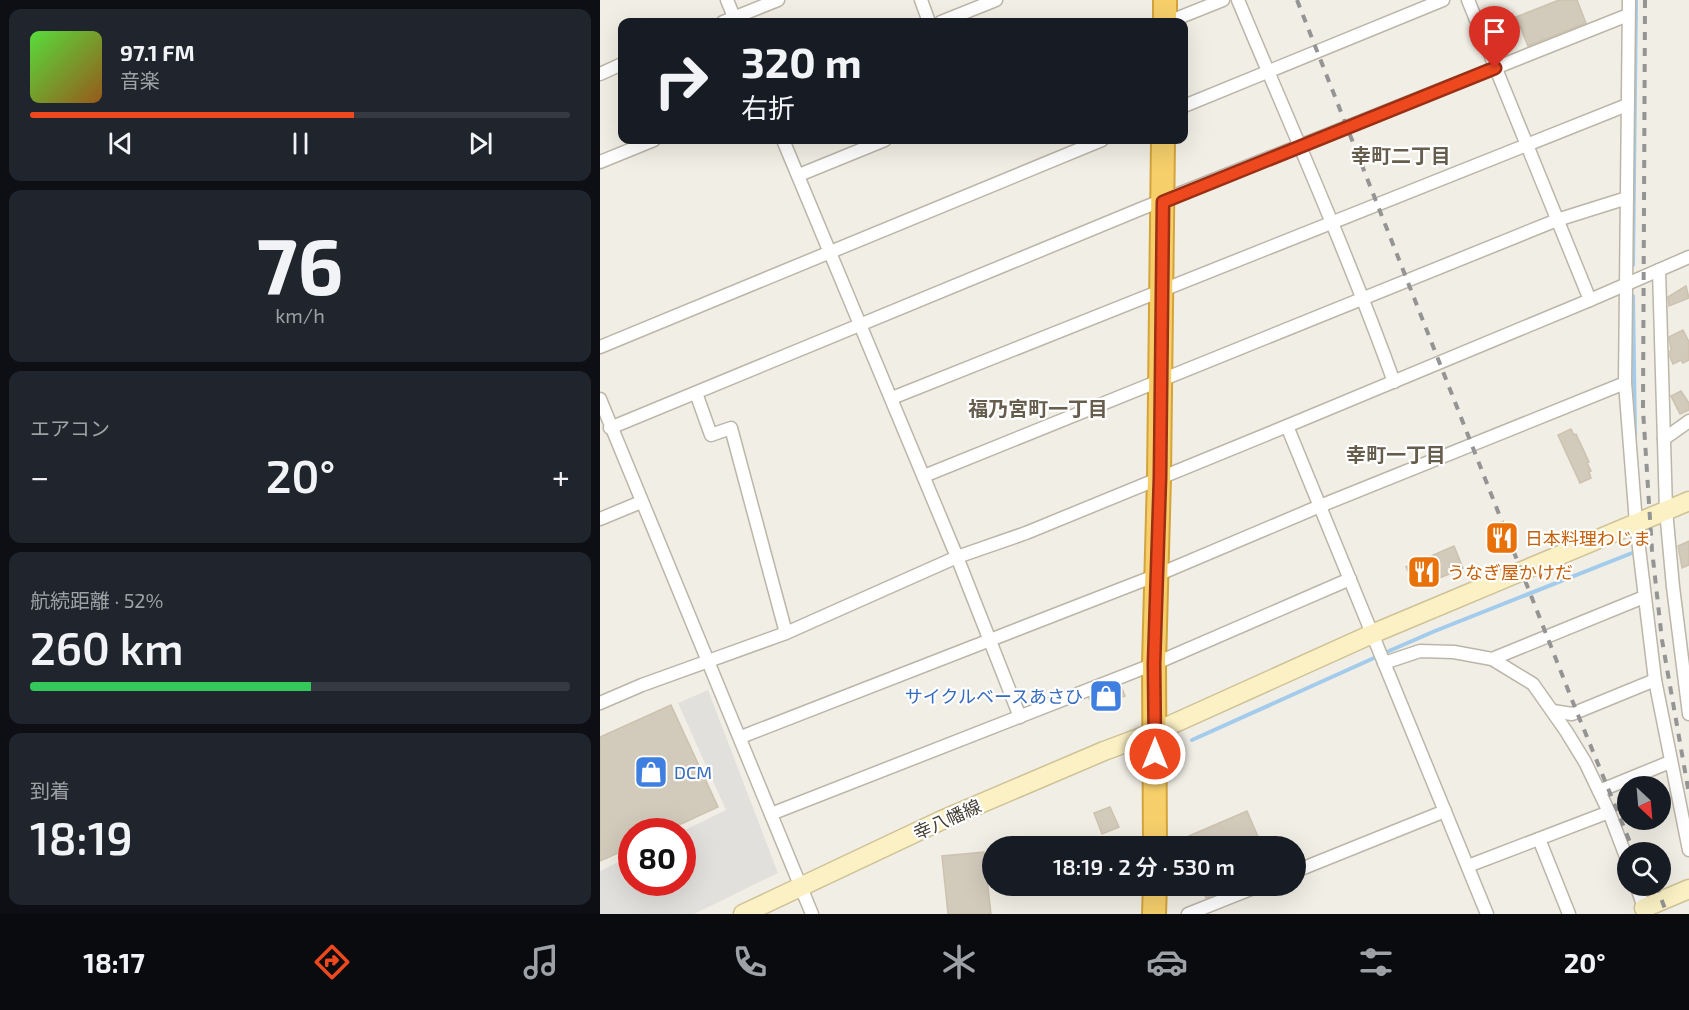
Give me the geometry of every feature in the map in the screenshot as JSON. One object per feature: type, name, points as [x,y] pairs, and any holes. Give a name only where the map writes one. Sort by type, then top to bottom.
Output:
[{"type":"highway","points":[[1165,0],[1166,18]]},
{"type":"highway","points":[[1155,836],[1154,664],[1160,477],[1163,144]]},
{"type":"highway","points":[[1154,914],[1155,896]]},
{"type":"street","points":[[727,0],[730,18]]},
{"type":"street","points":[[738,18],[778,0]]},
{"type":"street","points":[[921,0],[928,18]]},
{"type":"street","points":[[950,18],[996,0]]},
{"type":"street","points":[[1176,18],[1223,0]]},
{"type":"street","points":[[1238,0],[1364,299],[1394,382]]},
{"type":"street","points":[[1188,104],[1443,0]]},
{"type":"street","points":[[1468,0],[1590,300]]},
{"type":"street","points":[[1629,0],[1625,384],[1636,523],[1655,680],[1689,850]]},
{"type":"street","points":[[610,428],[1143,208],[1163,202],[1628,15]]},
{"type":"street","points":[[600,74],[618,66]]},
{"type":"street","points":[[891,398],[1628,105]]},
{"type":"street","points":[[600,162],[644,144]]},
{"type":"street","points":[[785,144],[924,476],[1020,717]]},
{"type":"street","points":[[799,175],[875,144]]},
{"type":"street","points":[[600,347],[1092,144]]},
{"type":"street","points":[[924,476],[1557,220],[1627,198]]},
{"type":"street","points":[[600,703],[642,685],[786,633],[957,557],[1026,533],[1394,382],[1689,257]]},
{"type":"street","points":[[1659,270],[1666,510],[1689,714]]},
{"type":"street","points":[[741,737],[1157,575],[1320,506],[1625,384]]},
{"type":"street","points":[[696,393],[711,435],[731,428],[786,633]]},
{"type":"street","points":[[600,399],[812,914]]},
{"type":"street","points":[[1664,439],[1689,421]]},
{"type":"street","points":[[1287,426],[1487,914]]},
{"type":"street","name":"幸八幡線","points":[[743,914],[942,820],[1104,751],[1155,732],[1372,634],[1689,501]]},
{"type":"street","points":[[600,519],[641,502]]},
{"type":"street","points":[[771,814],[1154,664],[1350,579]]},
{"type":"street","points":[[1492,659],[1644,597]]},
{"type":"street","points":[[1384,663],[1420,651],[1454,652],[1492,659],[1533,684],[1585,762],[1620,842]]},
{"type":"street","points":[[1553,711],[1572,714],[1655,680]]},
{"type":"street","points":[[1599,791],[1670,762]]},
{"type":"street","points":[[1306,867],[1445,811]]},
{"type":"street","points":[[1468,866],[1609,812]]},
{"type":"street","points":[[1539,839],[1569,914]]},
{"type":"street","points":[[1640,896],[1646,911],[1689,889]]},
{"type":"street","points":[[1188,914],[1233,896]]},
{"type":"shaded area","points":[[708,690],[778,873],[694,914],[600,914],[600,871],[618,862],[618,896],[696,896],[696,825],[726,810],[678,703]]},
{"type":"building","points":[[1559,0],[1577,0],[1586,23],[1528,46],[1516,17]]},
{"type":"building","points":[[1686,286],[1689,298],[1669,306],[1668,297]]},
{"type":"building","points":[[1683,330],[1689,342],[1689,360],[1683,363],[1681,360],[1673,364],[1670,357],[1669,337]]},
{"type":"building","points":[[1681,391],[1689,403],[1689,410],[1680,414],[1671,396]]},
{"type":"building","points":[[1571,429],[1574,435],[1576,434],[1591,471],[1589,472],[1591,478],[1580,483],[1558,435]]},
{"type":"building","name":"日本料理わじま","points":[[1506,524],[1515,545],[1499,552],[1490,530]]},
{"type":"building","points":[[1689,541],[1689,565],[1682,568],[1678,546]]},
{"type":"building","points":[[1454,546],[1463,568],[1416,588],[1406,567]]},
{"type":"building","name":"サイクルベースあさひ","points":[[1121,686],[1125,696],[1093,708],[1089,698]]},
{"type":"building","name":"DCM","points":[[671,705],[718,807],[694,818],[618,818],[618,853],[600,861],[600,737]]},
{"type":"building","points":[[1110,807],[1119,827],[1102,834],[1094,813]]},
{"type":"building","points":[[1247,811],[1258,836],[1189,836]]},
{"type":"building","points":[[982,852],[982,896],[989,896],[991,914],[948,914],[942,856]]},
{"type":"waterway","points":[[1633,265],[1636,0]]},
{"type":"waterway","points":[[1633,296],[1635,436]]},
{"type":"waterway","points":[[1389,651],[1632,553]]},
{"type":"waterway","points":[[1192,740],[1374,658]]},
{"type":"railway","points":[[1297,0],[1630,842]]},
{"type":"railway","points":[[1645,0],[1643,410],[1652,550],[1662,640],[1689,794]]},
{"type":"railway","points":[[1660,896],[1667,914]]},
{"type":"place","name":"日本料理わじま","points":[[1502,538]]},
{"type":"place","name":"うなぎ屋かけだ","points":[[1424,572]]},
{"type":"place","name":"サイクルベースあさひ","points":[[1106,696]]},
{"type":"place","name":"DCM","points":[[651,772]]},
{"type":"district","name":"幸町二丁目","points":[[1401,155]]},
{"type":"district","name":"福乃宮町一丁目","points":[[1038,408]]},
{"type":"district","name":"幸町一丁目","points":[[1396,454]]},
{"type":"route","points":[[1155,754],[1154,664],[1160,477],[1163,202],[1495,68]]}]
